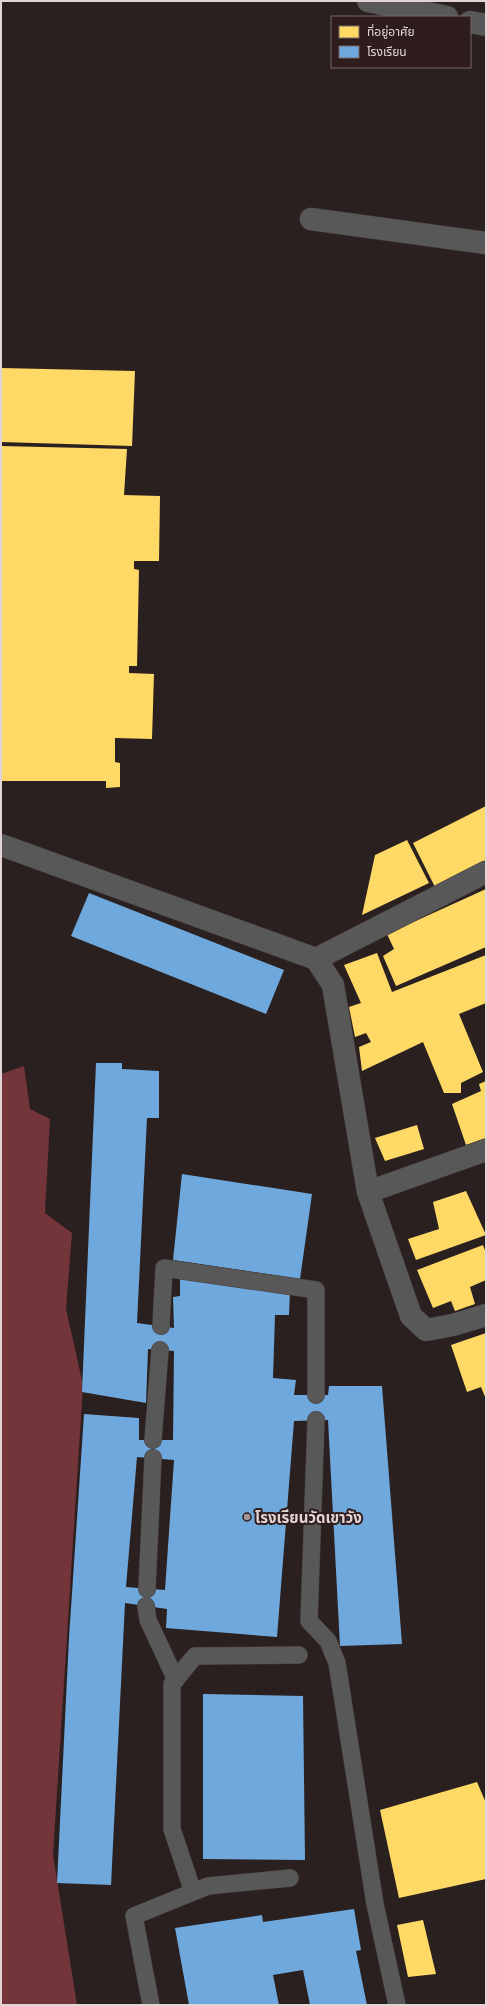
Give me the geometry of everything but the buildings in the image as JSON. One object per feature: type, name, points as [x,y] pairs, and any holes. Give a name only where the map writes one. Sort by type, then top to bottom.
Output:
[{"type":"street","points":[[368,1],[442,16]]},
{"type":"street","points":[[471,22],[486,25]]},
{"type":"street","points":[[310,219],[486,243]]},
{"type":"street","points":[[1,845],[316,958],[333,985],[368,1192],[411,1316],[426,1330],[452,1325],[486,1315]]},
{"type":"street","points":[[316,958],[486,872]]},
{"type":"street","points":[[368,1192],[486,1150]]},
{"type":"lane","points":[[161,1326],[164,1268],[316,1290],[316,1395]]},
{"type":"lane","points":[[153,1440],[160,1350]]},
{"type":"lane","points":[[316,1420],[309,1621],[328,1641],[337,1663],[375,1904],[397,2005]]},
{"type":"lane","points":[[147,1589],[153,1458]]},
{"type":"lane","points":[[146,1606],[148,1620],[176,1680]]},
{"type":"lane","points":[[193,1892],[172,1829],[172,1684],[195,1656],[299,1655]]},
{"type":"lane","points":[[152,2005],[134,1916],[208,1886],[290,1878]]},
{"type":"shaded area","points":[[24,1066],[30,1109],[50,1119],[45,1213],[72,1233],[66,1309],[83,1385],[53,1855],[77,2005],[1,2005],[1,1074]]},
{"type":"place","name":"โรงเรียนวัดเขาวัง","points":[[247,1517]]}]
